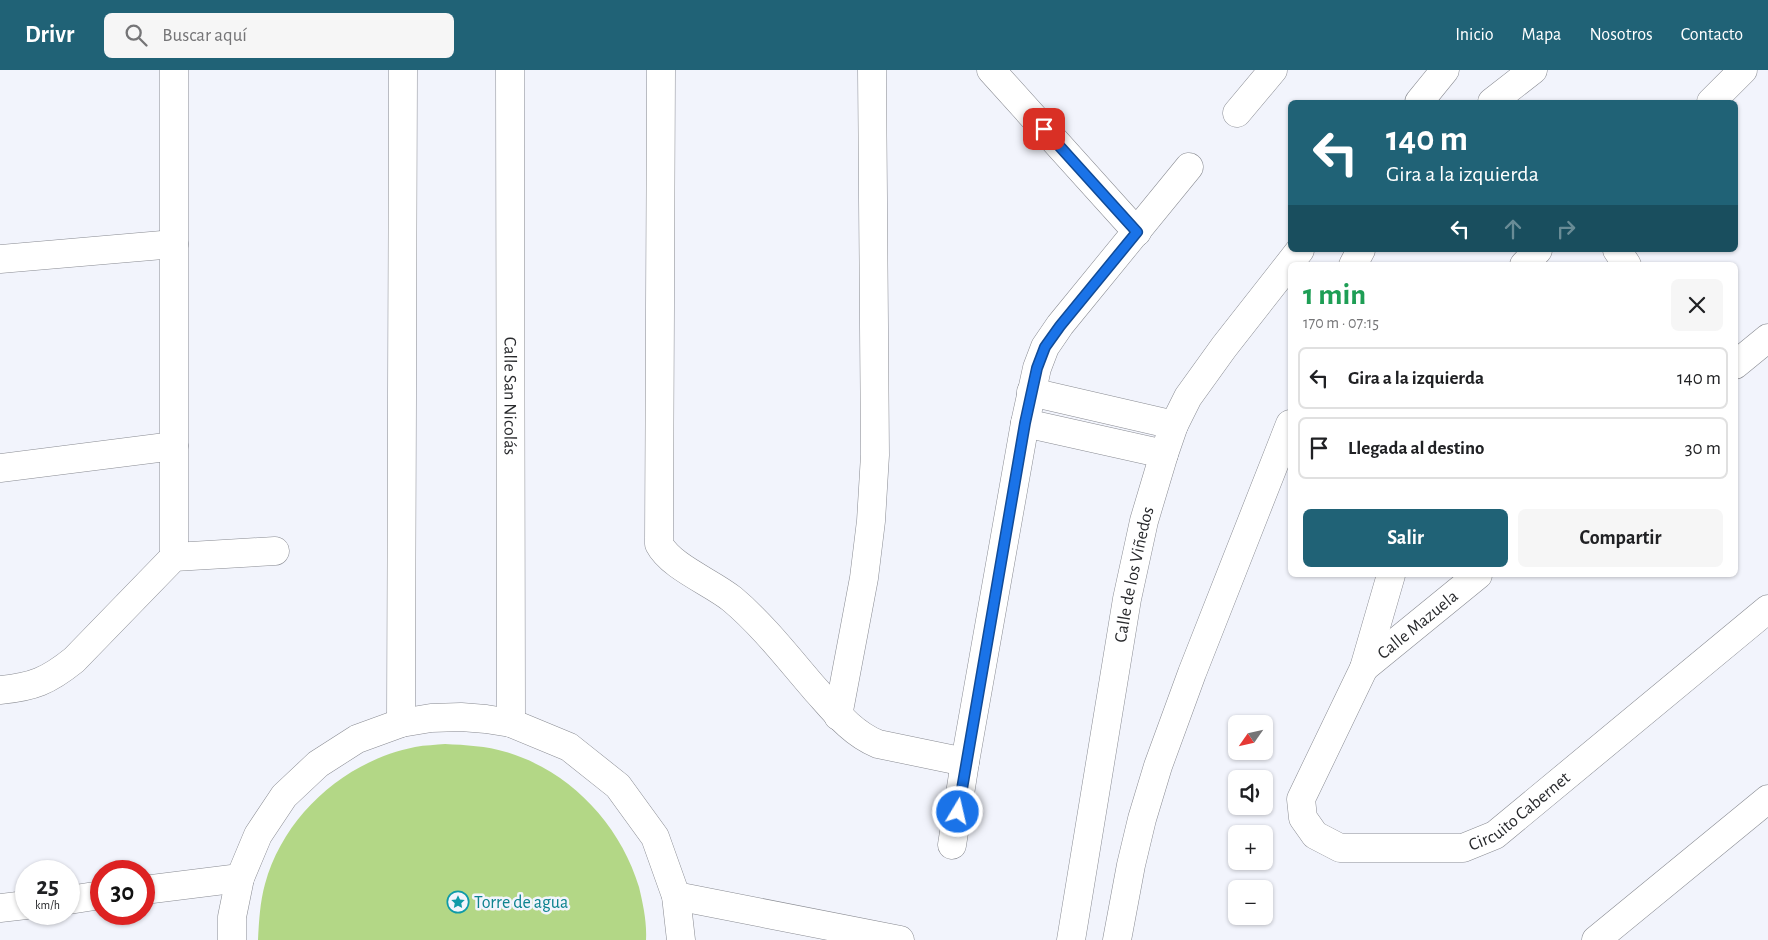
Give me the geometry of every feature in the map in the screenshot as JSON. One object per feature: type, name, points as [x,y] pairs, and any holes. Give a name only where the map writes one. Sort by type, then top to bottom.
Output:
[{"type":"street","points":[[174,70],[174,557]]},
{"type":"street","points":[[401,723],[403,70]]},
{"type":"street","name":"Calle San Nicolás","points":[[510,70],[510,723]]},
{"type":"street","points":[[660,70],[659,544],[663,552],[671,559],[712,584],[755,621],[838,716],[855,732],[878,744],[965,762]]},
{"type":"street","points":[[838,716],[864,578],[871,521],[875,455],[872,70]]},
{"type":"street","points":[[991,70],[1137,232]]},
{"type":"street","points":[[1237,113],[1272,70]]},
{"type":"street","points":[[1421,100],[1446,70]]},
{"type":"street","points":[[1495,100],[1533,70]]},
{"type":"street","points":[[1713,100],[1744,70]]},
{"type":"street","points":[[952,845],[1025,423],[1037,368],[1045,347],[1060,326],[1189,167]]},
{"type":"street","points":[[0,259],[174,244]]},
{"type":"street","name":"Calle de los Viñedos","points":[[1291,262],[1298,252]]},
{"type":"street","points":[[1527,262],[1536,252]]},
{"type":"street","name":"Calle de los Viñedos","points":[[1071,940],[1127,599],[1144,521],[1164,454],[1174,425],[1188,397],[1224,347],[1288,265]]},
{"type":"street","points":[[1738,363],[1768,338]]},
{"type":"street","points":[[1031,392],[1174,425]]},
{"type":"street","points":[[1025,423],[1164,454]]},
{"type":"street","points":[[1117,940],[1131,865],[1158,766],[1192,673],[1287,442]]},
{"type":"street","points":[[0,468],[174,446]]},
{"type":"street","points":[[0,690],[36,685],[56,675],[74,660],[174,557],[275,551]]},
{"type":"street","name":"Circuito Cabernet","points":[[1389,577],[1364,668],[1301,799],[1303,818],[1315,835],[1340,848],[1463,848],[1495,835],[1768,609]]},
{"type":"street","name":"Calle Mazuela","points":[[1364,668],[1466,577]]},
{"type":"street","points":[[232,940],[232,917],[240,878],[258,835],[284,796],[318,764],[357,739],[401,723],[431,718],[461,717],[510,723],[569,747],[618,786],[655,837],[676,896],[681,940]]},
{"type":"street","points":[[1596,940],[1768,799]]},
{"type":"street","points":[[155,889],[240,878]]},
{"type":"street","points":[[676,896],[900,940]]},
{"type":"street","points":[[0,908],[15,906]]},
{"type":"green space","points":[[445,744],[491,748],[529,761],[551,772],[571,786],[589,803],[619,842],[630,864],[642,900],[646,940],[258,940],[259,919],[265,884],[274,859],[287,835],[302,814],[342,778],[365,765],[389,754],[415,747]]},
{"type":"place","name":"Torre de agua","points":[[458,902]]},
{"type":"route","points":[[958,812],[965,762],[1025,423],[1037,368],[1045,347],[1060,326],[1137,232],[1044,129]]}]
